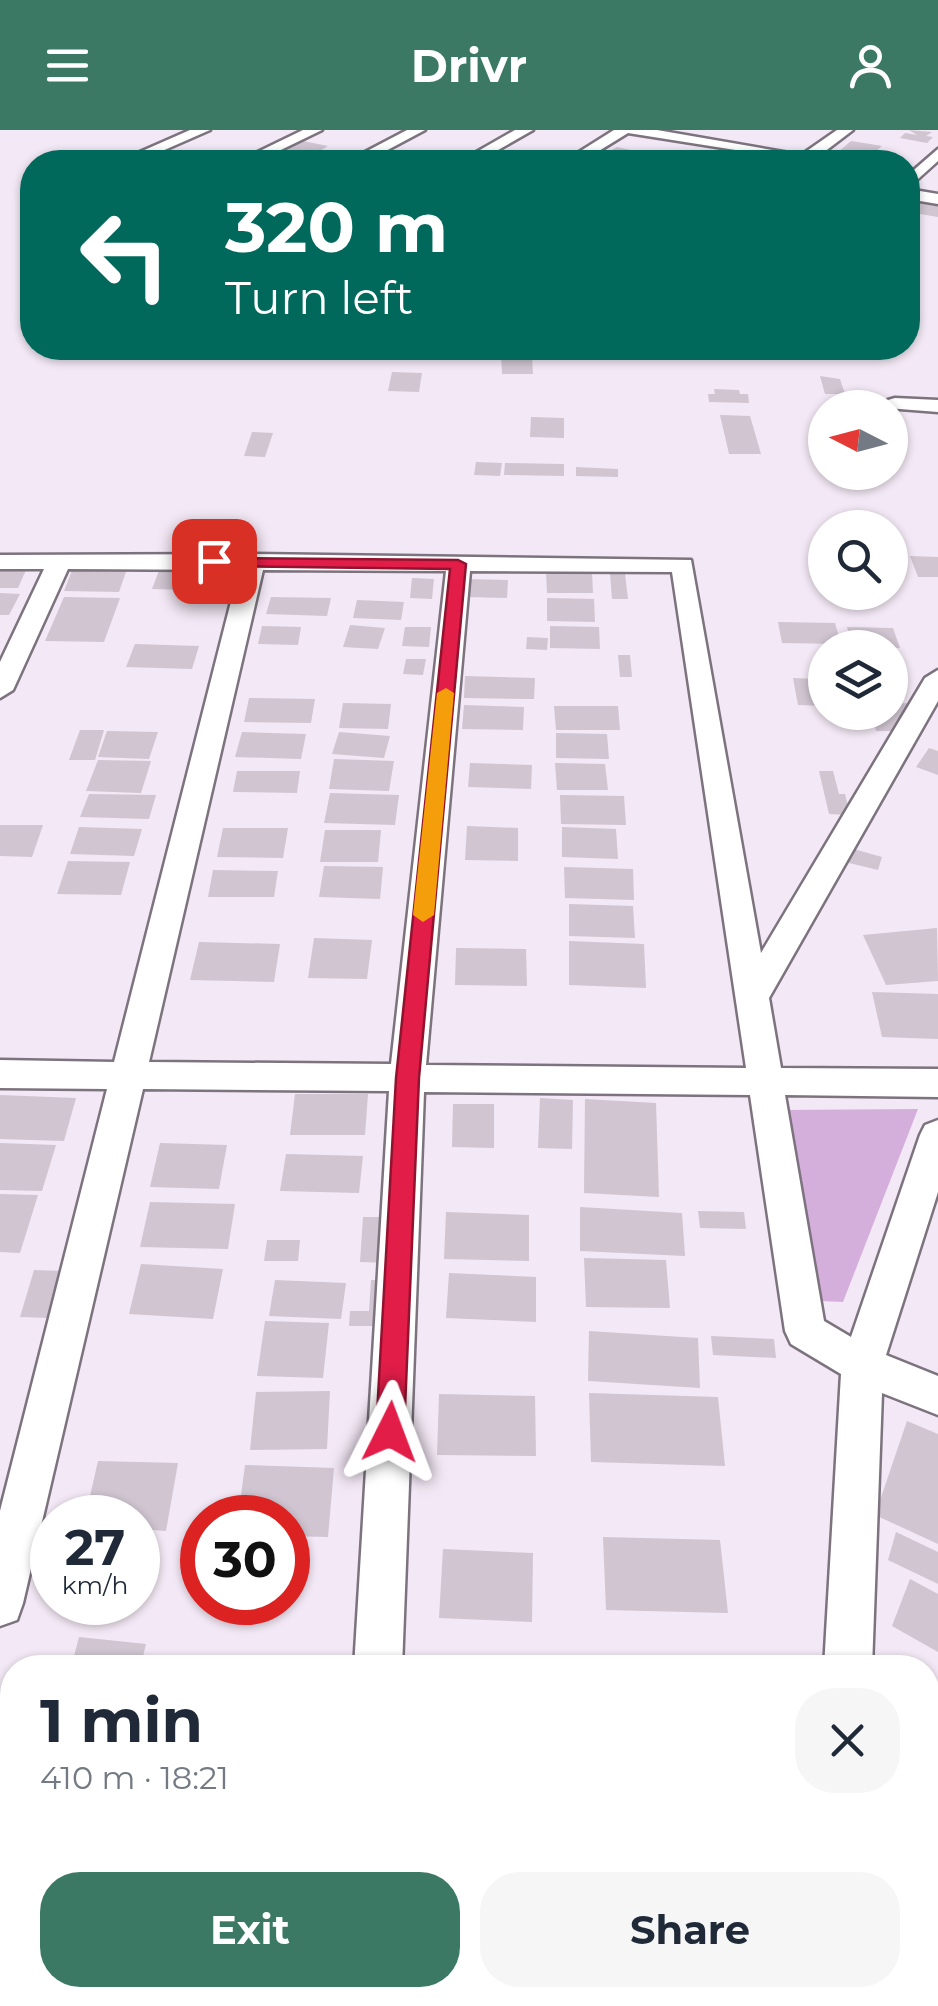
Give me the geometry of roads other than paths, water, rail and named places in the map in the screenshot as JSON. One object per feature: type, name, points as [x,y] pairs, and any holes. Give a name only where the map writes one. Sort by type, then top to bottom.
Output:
[{"type":"street","points":[[155,150],[203,130]]},
{"type":"street","points":[[271,150],[315,130]]},
{"type":"street","points":[[378,150],[418,130]]},
{"type":"street","points":[[489,150],[526,130]]},
{"type":"street","points":[[591,150],[624,130]]},
{"type":"street","points":[[632,130],[746,150]]},
{"type":"street","points":[[818,150],[844,130]]},
{"type":"street","points":[[706,150],[715,144]]},
{"type":"street","points":[[920,171],[938,153]]},
{"type":"street","points":[[908,405],[938,406]]},
{"type":"street","points":[[0,690],[60,560]]},
{"type":"street","points":[[0,1604],[253,561]]},
{"type":"street","points":[[0,562],[683,564],[805,1331],[862,1364],[938,1396]]},
{"type":"street","points":[[379,1655],[407,1078],[458,564]]},
{"type":"street","points":[[751,998],[938,678]]},
{"type":"street","points":[[0,1074],[938,1084]]},
{"type":"street","points":[[849,1655],[862,1364],[938,1135]]}]
